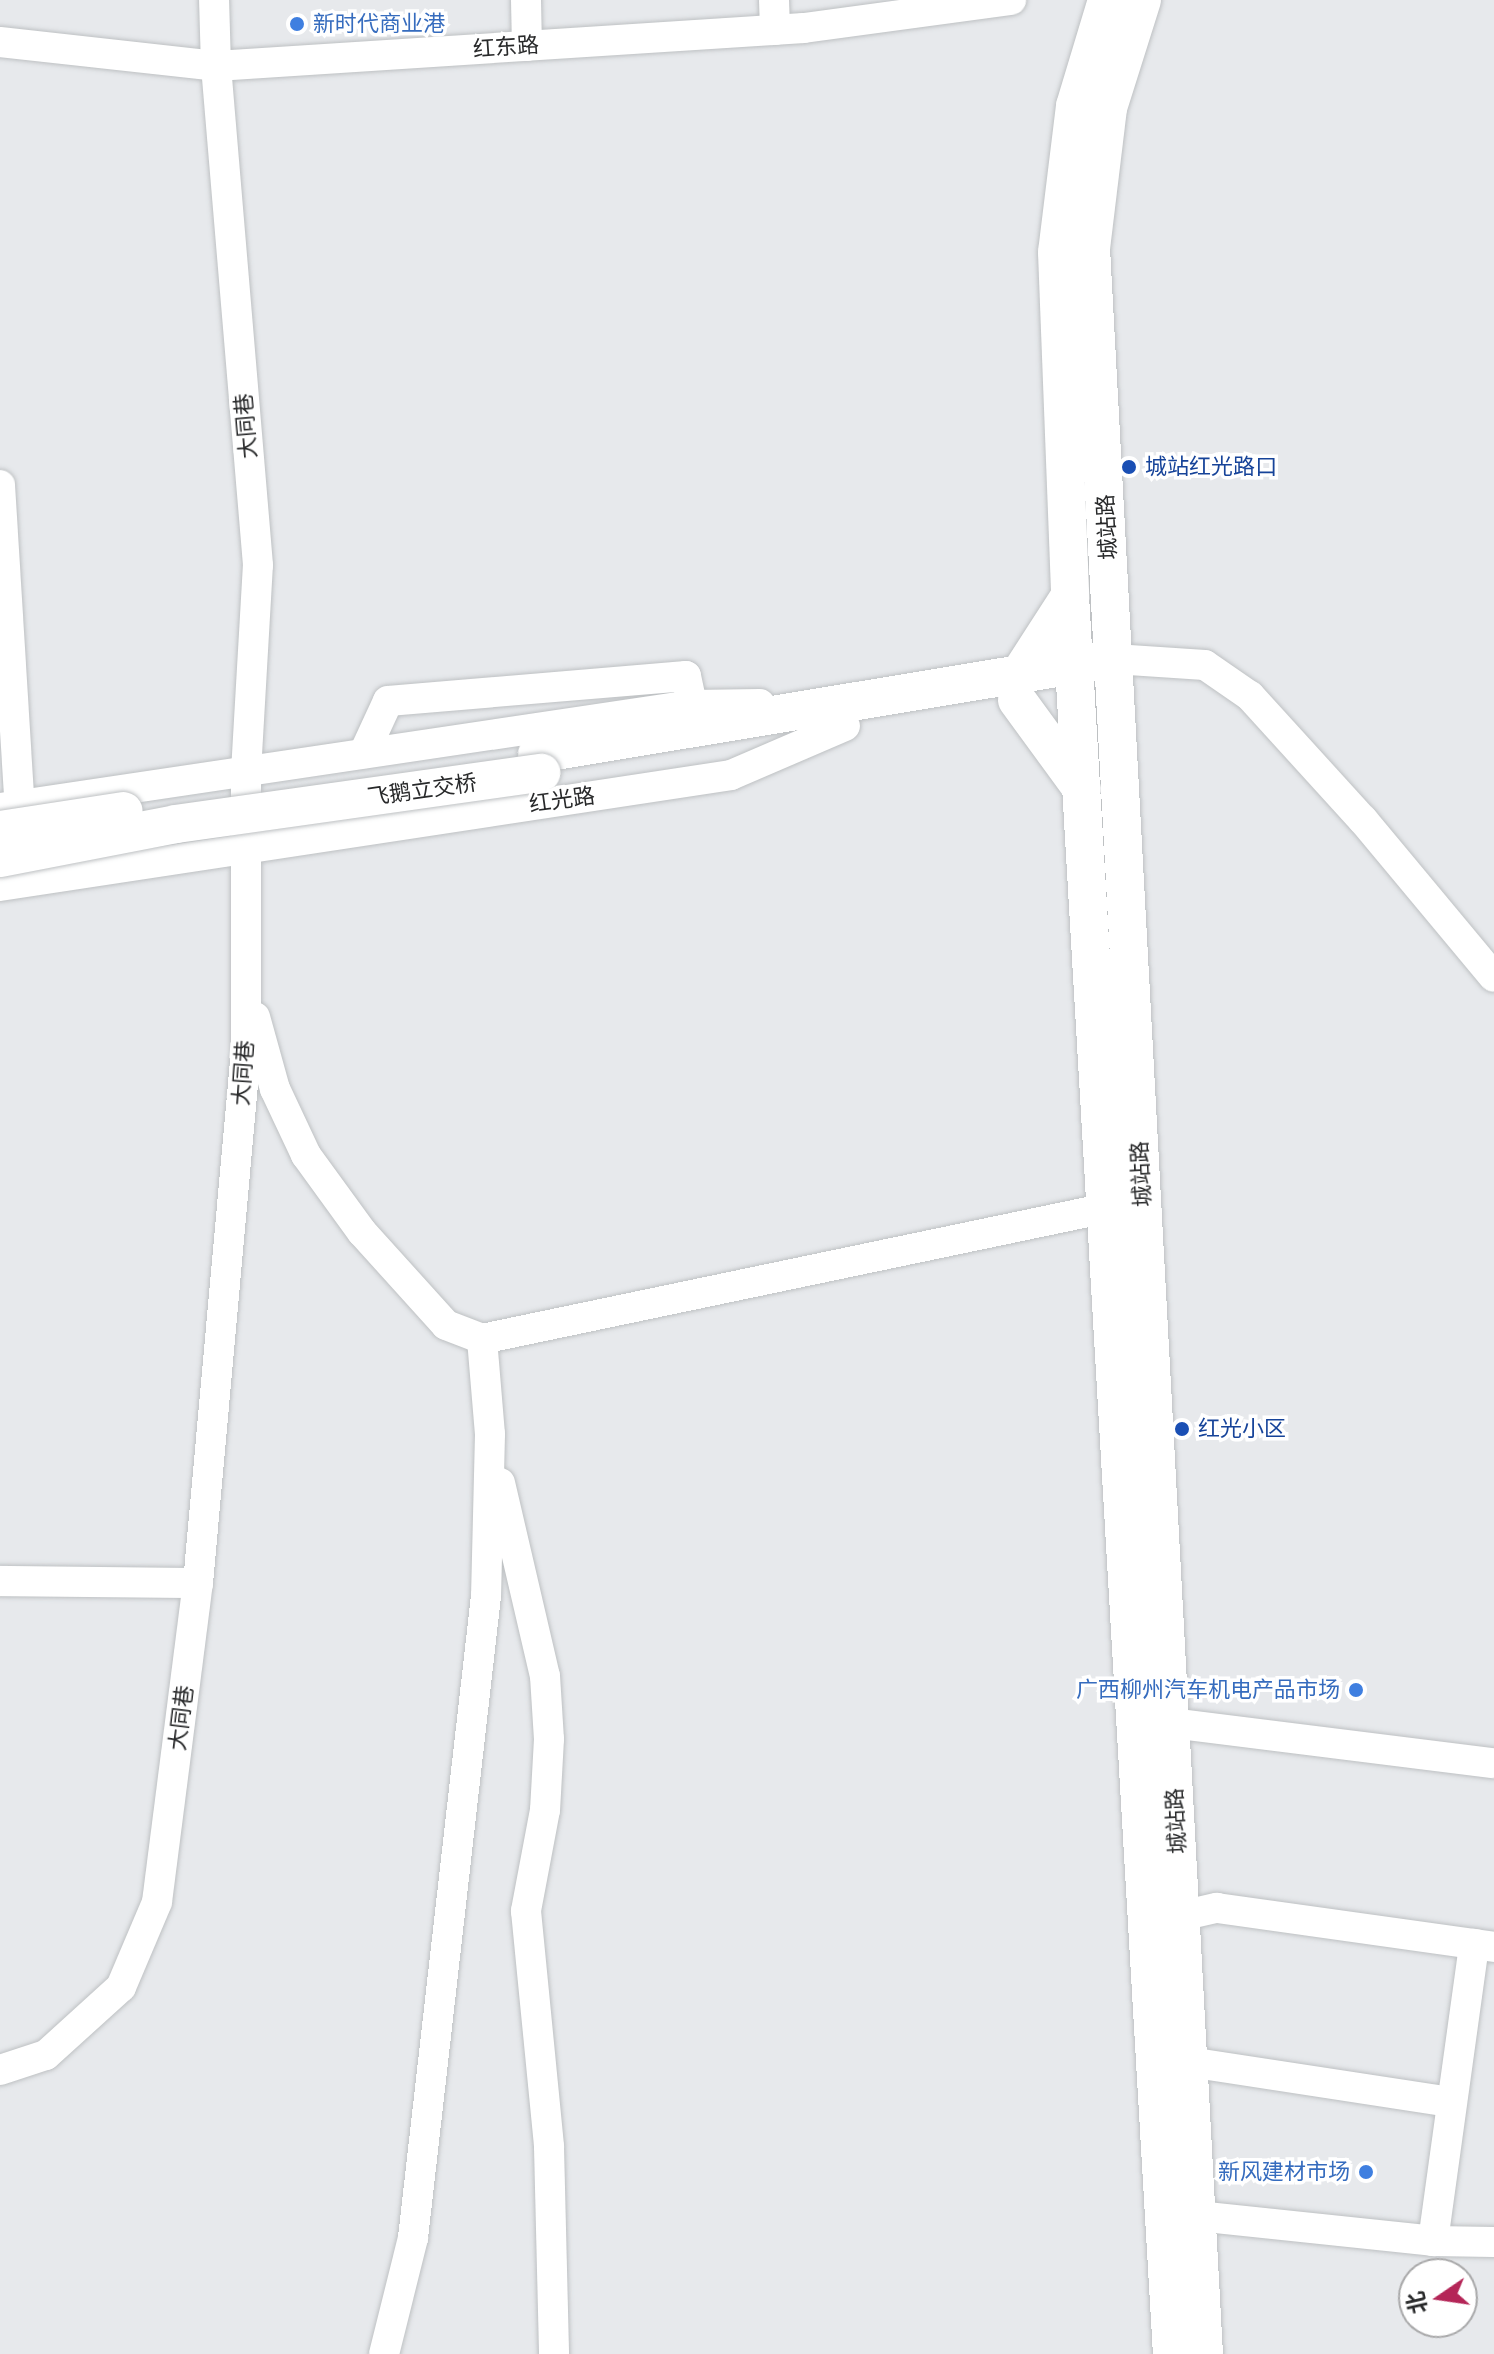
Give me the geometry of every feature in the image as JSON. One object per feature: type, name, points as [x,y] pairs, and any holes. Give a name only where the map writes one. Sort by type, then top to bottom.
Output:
[{"type":"main road","name":"城站路","points":[[1107,0],[1075,106],[1057,252],[1070,596],[1172,2354]]},
{"type":"main road","name":"城站路","points":[[1142,0],[1108,108],[1091,248],[1204,2354]]},
{"type":"main road","points":[[1070,596],[1018,687],[1082,789]]},
{"type":"main road","name":"红光路","points":[[844,715],[1114,672]]},
{"type":"main road","name":"飞鹅立交桥","points":[[11,844],[844,715]]},
{"type":"street","name":"大同巷","points":[[0,2070],[46,2055],[121,1987],[157,1902],[198,1583],[246,1050],[246,772],[258,565],[216,66],[214,0]]},
{"type":"street","points":[[526,0],[527,46]]},
{"type":"street","name":"红东路","points":[[0,42],[216,66],[527,46],[774,15],[1011,0]]},
{"type":"street","points":[[0,485],[11,844]]},
{"type":"street","points":[[1114,672],[1205,665],[1250,696],[1363,820],[1494,977]]},
{"type":"street","points":[[364,753],[388,701],[686,676],[692,705]]},
{"type":"street","name":"红光路","points":[[11,844],[246,772],[364,753],[692,705],[844,715]]},
{"type":"street","name":"红光路","points":[[11,844],[245,847],[731,775],[844,715]]},
{"type":"street","points":[[245,980],[275,1089],[306,1155],[362,1232],[446,1325],[482,1339],[1107,1208]]},
{"type":"street","points":[[386,2352],[413,2238],[486,1596],[490,1434],[482,1339]]},
{"type":"street","points":[[490,1434],[545,1676],[549,1739],[545,1810],[526,1911],[549,2147],[554,2354]]},
{"type":"street","points":[[0,1581],[198,1583]]},
{"type":"street","points":[[1171,1723],[1494,1763]]},
{"type":"street","points":[[1181,1916],[1217,1908],[1484,1945],[1451,2102],[1433,2241]]},
{"type":"street","points":[[1189,2062],[1451,2102]]},
{"type":"street","points":[[1197,2216],[1433,2241],[1494,2242]]},
{"type":"place","name":"新时代商业港","points":[[297,24]]},
{"type":"place","name":"城站红光路口","points":[[1129,467]]},
{"type":"place","name":"红光小区","points":[[1182,1429]]},
{"type":"place","name":"广西柳州汽车机电产品市场","points":[[1356,1690]]},
{"type":"place","name":"新风建材市场","points":[[1366,2172]]}]
